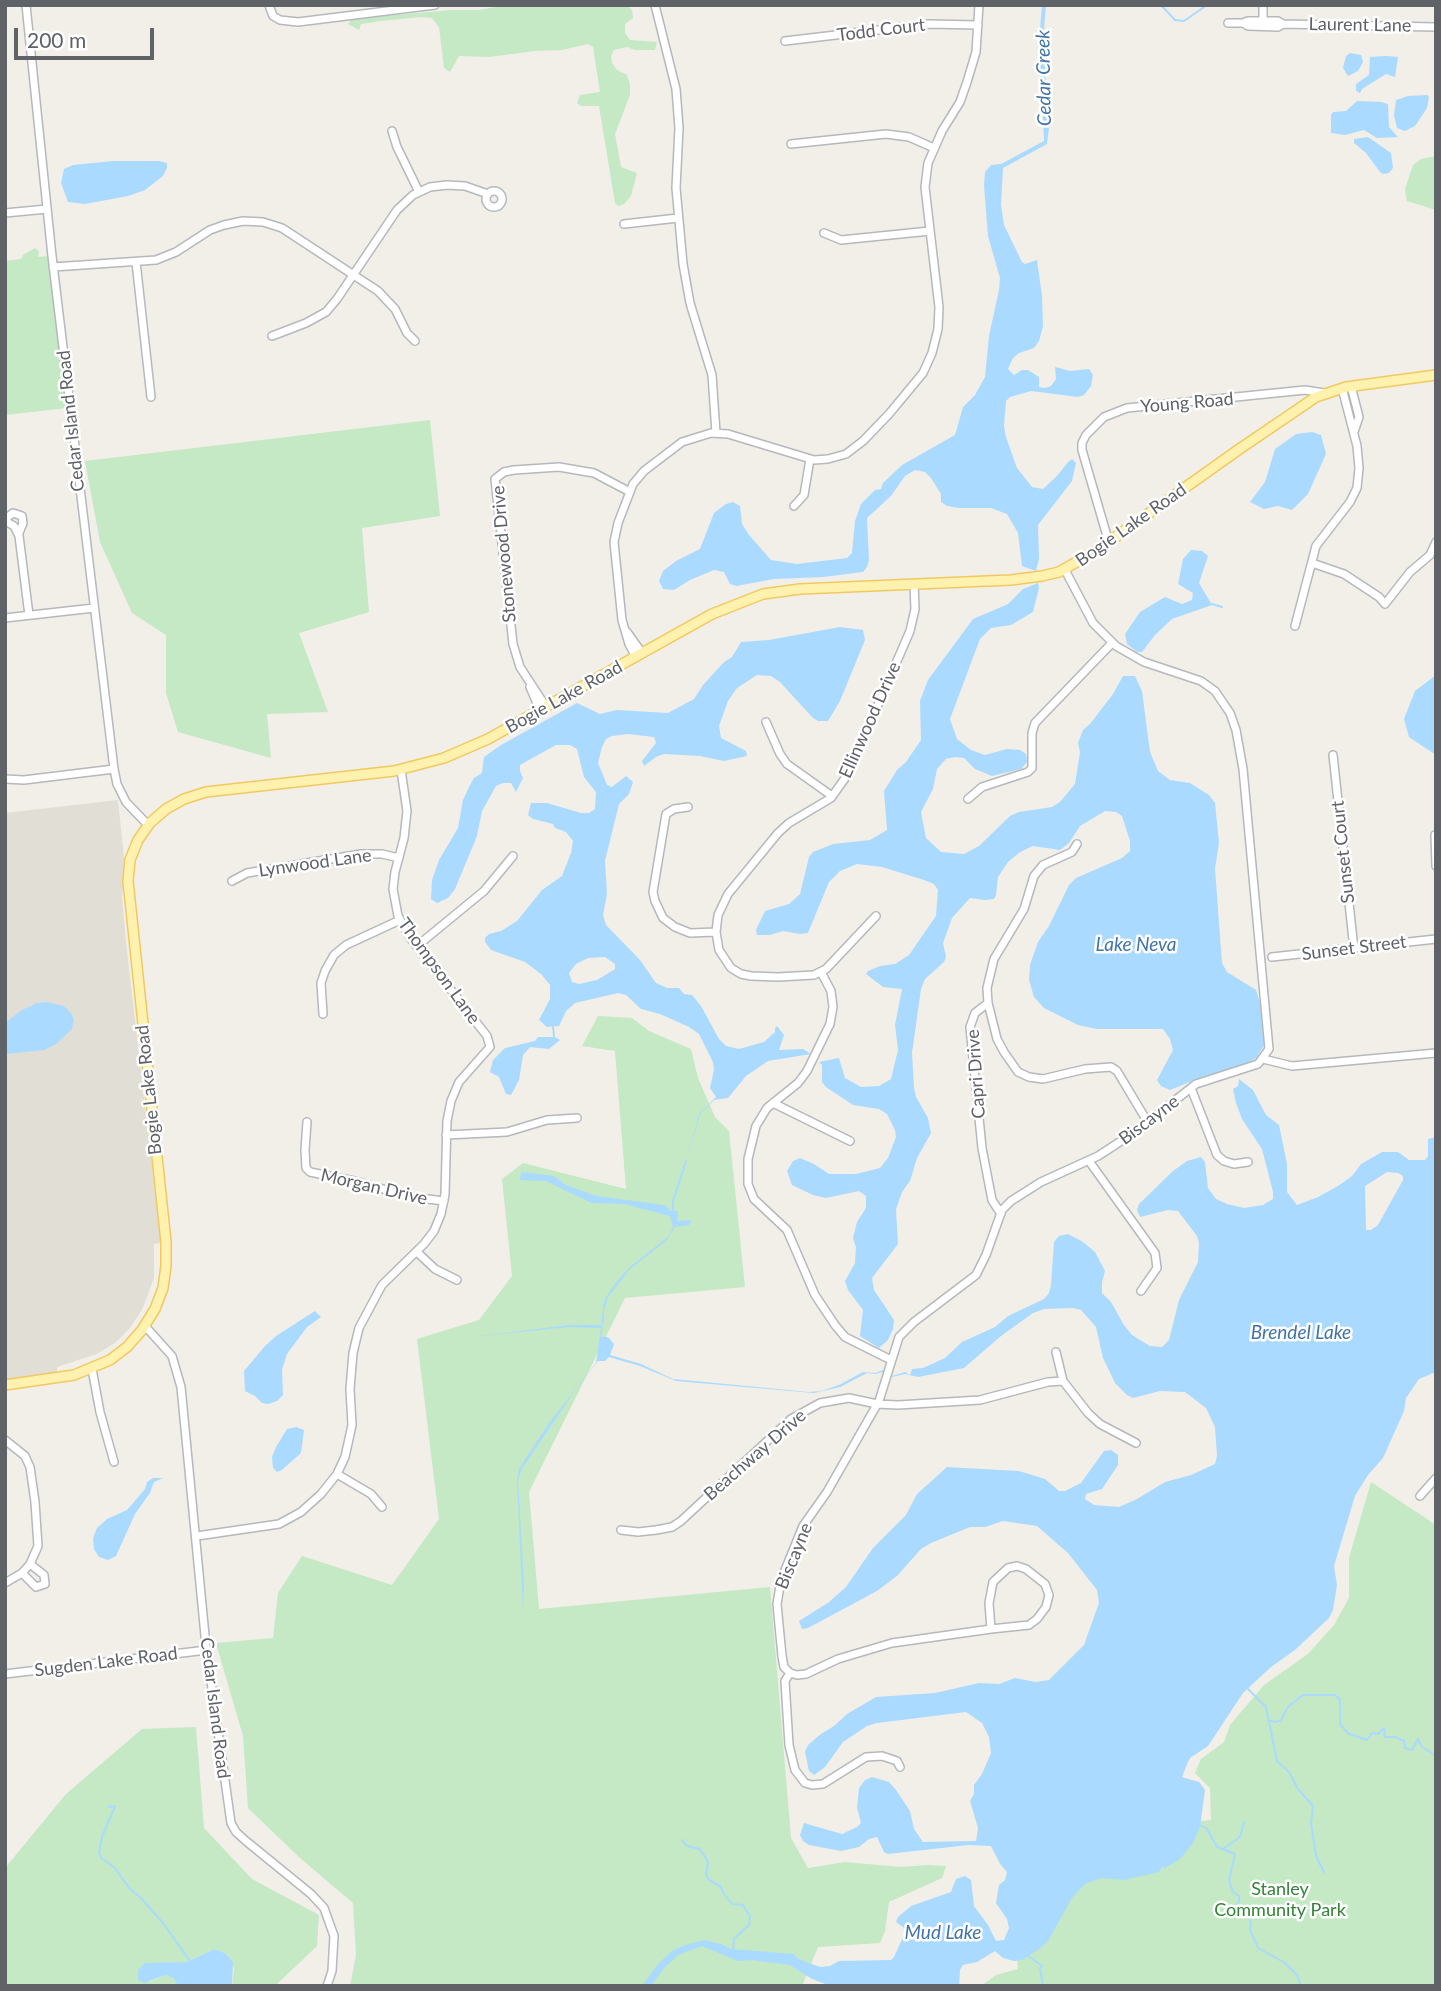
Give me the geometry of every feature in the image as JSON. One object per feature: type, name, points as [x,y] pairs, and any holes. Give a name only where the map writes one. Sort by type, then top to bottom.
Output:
[{"type":"main road","name":"Bogie Lake Road","points":[[5,1385],[61,1378],[92,1369],[124,1350],[145,1326],[160,1297],[166,1263],[128,891],[131,857],[148,825],[176,802],[206,792],[401,770],[464,751],[722,609],[758,596],[800,589],[1029,578],[1065,570],[1109,542],[1296,409],[1324,393],[1346,387],[1436,375]]},
{"type":"street","name":"Cedar Island Road","points":[[26,5],[53,267],[114,769],[123,798],[134,813],[148,825]]},
{"type":"street","points":[[269,5],[273,16],[280,20],[298,22],[435,5]]},
{"type":"street","points":[[655,5],[678,107],[678,218],[690,303],[712,375],[716,433]]},
{"type":"street","points":[[639,655],[626,631],[618,597],[614,542],[618,523],[633,484],[644,471],[669,450],[695,436],[716,433],[728,434],[810,459],[823,460],[840,456],[858,446],[909,392],[923,373],[938,329],[939,307],[925,187],[928,163],[960,102],[976,51],[979,5]]},
{"type":"street","points":[[1263,5],[1263,24]]},
{"type":"street","name":"Todd Court","points":[[785,41],[929,23],[978,25]]},
{"type":"street","name":"Laurent Lane","points":[[1228,23],[1278,27],[1283,24],[1436,27]]},
{"type":"street","points":[[393,131],[397,147],[419,192]]},
{"type":"street","points":[[791,144],[886,134],[909,137],[934,148]]},
{"type":"street","points":[[272,336],[326,312],[397,210],[412,195],[447,185],[488,194]]},
{"type":"street","points":[[5,213],[47,209]]},
{"type":"street","points":[[624,224],[678,218]]},
{"type":"street","points":[[53,267],[156,260],[224,225],[243,221],[263,222],[282,228],[353,274],[390,302],[407,333],[415,341]]},
{"type":"street","points":[[824,233],[841,240],[930,231]]},
{"type":"street","points":[[136,262],[151,397]]},
{"type":"street","points":[[1295,626],[1321,538],[1350,502],[1357,488],[1359,468],[1354,433],[1359,417],[1346,387]]},
{"type":"street","name":"Young Road","points":[[1109,542],[1082,450],[1086,435],[1104,417],[1127,408],[1305,390],[1324,393]]},
{"type":"street","points":[[794,506],[804,495],[810,459]]},
{"type":"street","name":"Stonewood Drive","points":[[543,709],[539,694],[517,659],[513,644],[495,479],[504,472],[513,470],[559,467],[594,473],[630,492]]},
{"type":"street","points":[[19,533],[23,523],[22,516],[13,513],[5,520],[19,533],[29,615]]},
{"type":"street","points":[[1312,563],[1344,575],[1379,597],[1385,604],[1410,572],[1430,555],[1436,542]]},
{"type":"street","points":[[1065,570],[1093,623],[1112,643],[1144,662],[1201,681],[1225,702],[1230,713],[1243,769],[1257,934],[1270,1042],[1263,1059],[1292,1066],[1436,1053]]},
{"type":"street","name":"Ellinwood Drive","points":[[716,932],[718,915],[728,894],[778,833],[832,796],[848,774],[910,631],[915,610],[914,583]]},
{"type":"street","points":[[5,618],[94,608]]},
{"type":"street","points":[[968,799],[982,788],[1028,772],[1032,768],[1032,733],[1035,723],[1112,643]]},
{"type":"street","points":[[766,722],[787,764],[832,796]]},
{"type":"street","name":"Sunset Court","points":[[1333,755],[1354,949]]},
{"type":"street","points":[[5,779],[23,780],[114,769]]},
{"type":"street","name":"Thompson Lane","points":[[337,1474],[345,1457],[352,1425],[350,1390],[353,1353],[359,1328],[382,1285],[417,1252],[434,1231],[443,1201],[450,1101],[459,1082],[490,1047],[489,1041],[416,946],[400,920],[393,902],[407,811],[401,770]]},
{"type":"street","points":[[688,807],[674,809],[666,814],[653,892],[655,901],[663,918],[675,927],[691,933],[716,932],[723,958],[740,974],[796,977],[821,972],[876,916]]},
{"type":"street","points":[[1435,835],[1436,866]]},
{"type":"street","name":"Capri Drive","points":[[1002,1214],[992,1200],[984,1158],[970,1027],[975,1013],[988,1003],[987,988],[994,959],[1024,909],[1034,876],[1043,865],[1072,852],[1077,844]]},
{"type":"street","name":"Lynwood Lane","points":[[232,881],[247,873],[361,854],[373,853],[399,858]]},
{"type":"street","points":[[416,946],[484,891],[513,856]]},
{"type":"street","points":[[323,1014],[321,983],[334,955],[346,945],[400,920]]},
{"type":"street","name":"Sunset Street","points":[[1272,957],[1436,939]]},
{"type":"street","points":[[821,972],[831,991],[833,1011],[830,1024],[807,1071],[798,1083],[773,1103],[756,1126],[747,1177],[749,1189],[754,1199],[787,1230],[815,1295],[835,1325],[845,1337],[891,1363]]},
{"type":"street","points":[[988,1003],[997,1039],[1018,1072],[1042,1079],[1085,1069],[1111,1068],[1117,1072],[1147,1121]]},
{"type":"street","name":"Biscayne","points":[[790,1673],[785,1667],[778,1617],[778,1590],[781,1580],[803,1526],[827,1492],[877,1404],[899,1337],[914,1322],[976,1275],[1002,1210],[1011,1201],[1028,1189],[1090,1161],[1191,1088],[1215,1077],[1249,1068],[1263,1059]]},
{"type":"street","points":[[1191,1088],[1217,1155],[1234,1164],[1248,1162]]},
{"type":"street","points":[[773,1103],[850,1141]]},
{"type":"street","points":[[446,1135],[507,1132],[547,1120],[577,1118]]},
{"type":"street","name":"Morgan Drive","points":[[307,1122],[306,1168],[310,1172],[412,1197],[443,1201]]},
{"type":"street","points":[[1090,1161],[1155,1253],[1157,1268],[1141,1291]]},
{"type":"street","points":[[417,1252],[435,1269],[457,1280]]},
{"type":"street","name":"Cedar Island Road","points":[[145,1326],[172,1356],[181,1387],[206,1650],[232,1823],[236,1832],[324,1908],[330,1922],[334,1945],[332,1971],[327,1986]]},
{"type":"street","points":[[1056,1352],[1063,1381],[1100,1424],[1136,1443]]},
{"type":"street","points":[[92,1369],[100,1412],[114,1462]]},
{"type":"street","name":"Beachway Drive","points":[[621,1530],[638,1532],[672,1527],[791,1419],[820,1403],[849,1398],[898,1405],[980,1400],[1048,1382],[1063,1381]]},
{"type":"street","points":[[5,1440],[24,1456],[33,1481],[38,1546],[30,1564],[22,1573],[5,1583]]},
{"type":"street","points":[[197,1536],[279,1524],[301,1512],[321,1494],[337,1474],[371,1494],[382,1507]]},
{"type":"street","points":[[1420,1496],[1436,1478]]},
{"type":"street","points":[[22,1573],[36,1587],[45,1584],[44,1575],[30,1564]]},
{"type":"street","points":[[900,1767],[897,1761],[882,1756],[866,1757],[823,1784],[805,1783],[795,1770],[789,1745],[785,1681],[790,1673],[806,1674],[838,1659],[892,1643],[1029,1625],[1037,1619],[1048,1601],[1045,1584],[1026,1569],[1017,1566],[1008,1567],[999,1574],[989,1593],[991,1629]]},
{"type":"street","name":"Sugden Lake Road","points":[[5,1674],[206,1650]]},
{"type":"shaded area","points":[[118,800],[125,868],[122,897],[126,942],[161,1243],[154,1244],[154,1278],[142,1310],[115,1343],[97,1354],[57,1367],[57,1374],[5,1380],[5,813]]},
{"type":"green space","points":[[509,5],[627,5],[632,10],[633,18],[625,24],[625,33],[630,40],[657,42],[655,50],[635,50],[627,47],[614,50],[611,56],[612,63],[617,70],[627,75],[630,84],[630,95],[615,134],[621,167],[637,173],[631,196],[624,204],[618,206],[615,203],[599,106],[581,106],[577,103],[580,95],[600,92],[593,47],[588,44],[562,50],[489,57],[459,56],[450,72],[444,68],[439,27],[432,18],[361,24],[359,30],[348,24],[352,19],[478,10]]},
{"type":"green space","points":[[1436,156],[1436,210],[1407,201],[1405,189],[1413,165],[1421,159]]},
{"type":"green space","points":[[35,248],[39,251],[38,257],[49,256],[67,408],[5,415],[5,261],[21,259]]},
{"type":"green space","points":[[430,420],[440,516],[362,528],[369,612],[299,633],[328,712],[267,714],[271,758],[178,732],[166,693],[166,635],[132,613],[100,542],[85,461]]},
{"type":"green space","points":[[598,1016],[632,1018],[649,1031],[691,1049],[698,1078],[715,1117],[729,1131],[745,1287],[625,1298],[529,1492],[539,1609],[770,1587],[791,1838],[808,1868],[845,1862],[901,1867],[946,1866],[942,1878],[889,1902],[885,1931],[880,1943],[818,1947],[802,1986],[350,1986],[356,1955],[353,1903],[300,1858],[248,1808],[243,1736],[216,1643],[273,1638],[278,1593],[302,1556],[392,1585],[439,1519],[417,1339],[479,1320],[512,1276],[502,1179],[523,1163],[626,1189],[615,1051],[582,1046]]},
{"type":"green space","name":"Stanley Community Park","points":[[1371,1482],[1436,1525],[1436,1986],[981,1986],[996,1975],[1018,1969],[1005,1843],[1211,1820],[1210,1788],[1195,1773],[1201,1759],[1224,1742],[1230,1725],[1264,1685],[1308,1654],[1334,1625],[1349,1598],[1349,1558]]},
{"type":"green space","points":[[196,1727],[204,1828],[252,1879],[319,1915],[317,1946],[275,1986],[232,1986],[234,1968],[225,1953],[214,1949],[187,1962],[162,1963],[149,1982],[166,1975],[174,1979],[178,1986],[5,1986],[5,1868],[66,1794],[142,1729]]},
{"type":"water","name":"Cedar Creek","points":[[1042,5],[1046,5],[1043,41],[1049,128],[1047,144],[1003,168],[1001,205],[1004,225],[1022,262],[1025,264],[1037,260],[1043,326],[1034,348],[1019,353],[1013,358],[1008,369],[1014,375],[1028,370],[1039,377],[1039,387],[1045,388],[1051,386],[1056,379],[1055,367],[1070,371],[1089,369],[1093,375],[1091,386],[1084,395],[1078,397],[1031,391],[1010,397],[1006,401],[1006,437],[1017,468],[1032,487],[1043,489],[1068,462],[1072,459],[1076,463],[1072,481],[1038,525],[1039,559],[1036,571],[1022,566],[1018,533],[1007,514],[991,508],[947,506],[941,502],[941,494],[931,478],[925,472],[915,470],[905,476],[891,496],[867,518],[869,560],[863,572],[774,579],[736,586],[730,584],[724,572],[714,570],[674,590],[663,589],[659,581],[663,571],[700,549],[714,513],[733,502],[740,506],[742,524],[749,535],[771,560],[797,564],[847,558],[852,553],[855,521],[861,504],[875,490],[881,489],[883,483],[902,465],[955,435],[963,407],[975,395],[985,377],[989,336],[999,290],[1000,278],[988,236],[985,172],[991,165],[1001,164],[1044,141],[1039,41]]},
{"type":"water","points":[[1350,53],[1361,55],[1363,62],[1358,71],[1348,76],[1343,68],[1346,56]]},
{"type":"water","points":[[1370,57],[1398,57],[1395,77],[1386,74],[1360,93],[1356,91],[1356,84],[1369,75]]},
{"type":"water","points":[[1427,95],[1427,108],[1415,126],[1405,131],[1397,128],[1394,115],[1396,100]]},
{"type":"water","points":[[1357,101],[1388,104],[1389,127],[1398,137],[1377,138],[1364,130],[1345,135],[1331,133],[1333,112],[1346,111]]},
{"type":"water","points":[[1368,137],[1391,153],[1393,168],[1389,173],[1380,172],[1366,153],[1354,143],[1354,139]]},
{"type":"water","points":[[113,161],[159,161],[167,163],[167,168],[163,176],[145,190],[128,196],[85,204],[68,202],[61,183],[64,169],[73,165]]},
{"type":"water","points":[[1312,432],[1321,435],[1326,454],[1308,494],[1292,510],[1278,506],[1264,509],[1250,502],[1265,482],[1275,449],[1296,434]]},
{"type":"water","points":[[1191,550],[1202,551],[1208,556],[1199,583],[1212,605],[1172,619],[1142,652],[1137,652],[1127,644],[1125,634],[1140,612],[1165,597],[1182,604],[1192,600],[1193,593],[1178,584],[1183,559]]},
{"type":"water","name":"Lake Neva","points":[[1038,583],[1033,612],[1011,625],[991,628],[980,639],[950,719],[957,739],[971,750],[985,755],[1007,749],[1020,750],[1026,754],[1027,762],[1021,769],[992,776],[975,769],[964,758],[946,759],[937,769],[933,789],[921,812],[926,838],[941,852],[964,854],[979,846],[1010,816],[1052,807],[1060,802],[1075,784],[1080,752],[1078,743],[1083,730],[1113,694],[1123,676],[1135,676],[1142,691],[1150,752],[1158,771],[1170,780],[1190,783],[1209,795],[1215,803],[1219,843],[1215,869],[1222,963],[1227,972],[1256,990],[1264,1045],[1257,1057],[1248,1064],[1202,1077],[1170,1090],[1161,1086],[1157,1080],[1173,1050],[1163,1029],[1097,1029],[1078,1025],[1044,1008],[1034,997],[1029,980],[1030,965],[1038,942],[1069,885],[1076,878],[1122,858],[1130,851],[1130,841],[1122,816],[1116,812],[1105,811],[1080,826],[1069,843],[1060,850],[1033,846],[1020,852],[1008,862],[998,877],[994,899],[970,898],[952,918],[943,943],[946,957],[944,962],[925,979],[921,989],[912,1053],[914,1088],[928,1118],[931,1133],[917,1158],[910,1181],[902,1192],[896,1209],[898,1244],[872,1278],[874,1290],[894,1320],[888,1340],[879,1348],[860,1336],[863,1310],[848,1290],[845,1281],[855,1263],[856,1247],[853,1238],[857,1222],[866,1208],[866,1196],[859,1191],[826,1198],[813,1195],[792,1185],[787,1171],[793,1161],[800,1158],[829,1174],[856,1174],[880,1168],[888,1158],[896,1137],[887,1114],[879,1109],[853,1105],[826,1087],[822,1082],[822,1065],[819,1062],[839,1058],[845,1078],[861,1087],[879,1086],[891,1079],[898,1050],[895,1025],[902,989],[883,987],[866,974],[880,966],[895,964],[909,955],[936,916],[938,890],[934,884],[924,880],[882,867],[857,864],[840,871],[829,882],[808,933],[783,931],[757,935],[756,930],[765,911],[789,904],[800,894],[809,857],[813,852],[833,844],[870,840],[887,830],[884,791],[921,740],[920,701],[928,680],[973,619],[1008,604],[1023,589]]},
{"type":"water","points":[[840,627],[863,630],[865,640],[840,701],[828,721],[813,718],[780,682],[771,676],[757,675],[737,688],[728,701],[719,726],[721,738],[746,751],[747,756],[724,761],[700,756],[664,754],[644,766],[642,761],[656,743],[654,737],[628,734],[606,739],[598,763],[607,785],[612,787],[626,776],[633,782],[629,794],[619,804],[605,861],[607,894],[603,915],[606,925],[640,960],[656,983],[667,988],[679,988],[684,994],[692,995],[726,1046],[739,1049],[764,1042],[775,1032],[777,1026],[784,1035],[779,1050],[803,1049],[811,1054],[768,1061],[746,1076],[728,1098],[714,1100],[700,1114],[687,1161],[699,1114],[716,1097],[710,1088],[713,1062],[699,1034],[660,1014],[641,1009],[626,995],[618,993],[575,1003],[566,1011],[559,1026],[547,1027],[539,1020],[550,999],[550,985],[525,962],[491,950],[485,942],[489,934],[501,931],[517,921],[542,890],[562,876],[571,853],[573,841],[566,832],[528,815],[531,803],[547,803],[581,813],[589,813],[595,809],[596,792],[584,777],[577,749],[570,745],[556,745],[520,765],[523,778],[516,792],[511,783],[496,786],[482,811],[477,836],[455,889],[448,898],[437,903],[431,899],[432,880],[439,860],[458,828],[463,800],[469,787],[474,778],[482,773],[484,757],[577,703],[600,714],[617,710],[668,713],[694,699],[703,685],[732,657],[741,642],[769,640]],"holes":[[[605,957],[615,964],[615,969],[597,980],[579,984],[572,982],[569,973],[576,964],[588,958]]]},
{"type":"water","points":[[1436,675],[1436,755],[1409,737],[1404,719],[1415,691]]},
{"type":"water","points":[[47,1002],[64,1006],[71,1013],[74,1020],[72,1029],[56,1044],[44,1050],[5,1054],[5,1023],[22,1010]]},
{"type":"water","points":[[538,1037],[555,1037],[560,1040],[549,1049],[530,1047],[523,1055],[519,1080],[511,1095],[506,1094],[499,1077],[490,1072],[493,1060],[505,1048],[535,1041]]},
{"type":"water","name":"Brendel Lake","points":[[1239,1079],[1253,1090],[1266,1115],[1279,1125],[1287,1164],[1287,1192],[1297,1205],[1338,1186],[1352,1176],[1361,1164],[1382,1152],[1398,1152],[1409,1160],[1425,1160],[1428,1156],[1428,1139],[1436,1137],[1436,1372],[1419,1379],[1406,1398],[1404,1411],[1383,1458],[1355,1496],[1334,1566],[1337,1585],[1329,1618],[1243,1693],[1208,1746],[1190,1758],[1182,1777],[1199,1782],[1205,1790],[1200,1827],[1193,1843],[1180,1859],[1165,1868],[1162,1867],[1159,1872],[1124,1880],[1101,1878],[1085,1884],[1072,1898],[1048,1941],[1039,1949],[1022,1960],[1003,1958],[995,1951],[977,1962],[963,1965],[959,1986],[831,1986],[812,1979],[790,1965],[738,1961],[702,1946],[678,1955],[651,1986],[642,1986],[658,1964],[672,1951],[704,1940],[731,1949],[794,1954],[798,1959],[820,1967],[839,1961],[891,1960],[905,1933],[904,1928],[896,1922],[898,1917],[911,1906],[951,1892],[956,1879],[965,1876],[971,1880],[974,1906],[996,1941],[1004,1940],[1009,1928],[1007,1919],[996,1903],[999,1885],[1005,1880],[1007,1872],[991,1846],[968,1845],[888,1854],[884,1852],[877,1837],[869,1839],[859,1847],[841,1851],[809,1845],[800,1835],[804,1823],[842,1834],[857,1827],[861,1823],[857,1808],[859,1788],[865,1780],[872,1777],[889,1782],[896,1790],[910,1811],[914,1829],[923,1842],[976,1841],[978,1828],[970,1801],[974,1794],[974,1785],[991,1753],[989,1737],[982,1723],[966,1712],[867,1726],[843,1742],[825,1767],[814,1775],[809,1771],[805,1752],[808,1745],[821,1734],[876,1697],[935,1693],[979,1683],[999,1684],[1015,1678],[1036,1682],[1049,1680],[1084,1645],[1099,1603],[1097,1590],[1068,1553],[1037,1526],[1003,1521],[985,1527],[970,1527],[931,1543],[921,1549],[897,1576],[877,1591],[808,1628],[802,1629],[799,1621],[829,1602],[846,1587],[873,1548],[906,1515],[917,1494],[947,1467],[1019,1471],[1045,1479],[1059,1491],[1065,1491],[1081,1483],[1104,1451],[1111,1450],[1118,1455],[1118,1465],[1102,1489],[1086,1494],[1085,1499],[1094,1505],[1119,1507],[1165,1482],[1191,1475],[1215,1464],[1215,1427],[1206,1408],[1185,1392],[1160,1391],[1133,1398],[1127,1395],[1115,1383],[1103,1358],[1096,1327],[1081,1310],[1073,1308],[1044,1309],[1033,1313],[964,1368],[918,1377],[905,1374],[892,1377],[882,1372],[875,1374],[867,1373],[840,1387],[814,1393],[676,1381],[609,1357],[605,1361],[598,1361],[573,1393],[521,1470],[518,1481],[523,1610],[517,1481],[519,1469],[549,1423],[596,1363],[601,1328],[569,1327],[472,1337],[569,1325],[601,1325],[603,1322],[601,1337],[608,1337],[614,1344],[610,1355],[641,1364],[673,1379],[821,1391],[863,1372],[875,1373],[883,1370],[892,1376],[905,1372],[910,1375],[912,1369],[923,1368],[945,1358],[962,1342],[1044,1299],[1051,1285],[1054,1242],[1059,1236],[1068,1234],[1095,1252],[1105,1271],[1102,1293],[1132,1335],[1150,1346],[1162,1347],[1169,1340],[1179,1300],[1198,1262],[1199,1243],[1197,1236],[1178,1211],[1168,1210],[1140,1217],[1137,1210],[1139,1204],[1173,1171],[1187,1161],[1201,1157],[1205,1162],[1208,1188],[1216,1199],[1244,1208],[1263,1205],[1273,1199],[1262,1149],[1242,1119],[1236,1103],[1233,1089],[1238,1086]],"holes":[[[1387,1172],[1403,1176],[1403,1180],[1378,1225],[1366,1230],[1365,1186]]]},
{"type":"water","points":[[521,1172],[554,1176],[566,1185],[596,1196],[664,1205],[671,1211],[678,1211],[677,1221],[692,1222],[675,1227],[667,1240],[630,1269],[608,1297],[603,1314],[606,1297],[618,1280],[630,1267],[669,1236],[673,1227],[670,1216],[624,1204],[591,1203],[546,1181],[520,1180]]},
{"type":"water","points":[[315,1311],[321,1317],[307,1327],[287,1354],[282,1370],[283,1395],[268,1404],[245,1391],[244,1371],[265,1346]]},
{"type":"water","points":[[296,1427],[304,1430],[301,1453],[277,1472],[273,1468],[272,1457],[276,1447],[287,1429]]},
{"type":"water","points":[[153,1478],[163,1478],[154,1482],[150,1493],[135,1514],[116,1556],[108,1560],[99,1557],[94,1549],[93,1538],[97,1528],[107,1519],[127,1510],[145,1489],[147,1482]]},
{"type":"water","points":[[214,1949],[225,1953],[233,1962],[232,1986],[178,1986],[174,1979],[166,1975],[144,1983],[138,1980],[138,1970],[145,1963],[187,1962]]},
{"type":"waterway","points":[[1161,5],[1175,20],[1184,21],[1207,5]]},
{"type":"waterway","points":[[1212,604],[1222,607]]},
{"type":"waterway","points":[[553,1027],[554,1036]]},
{"type":"waterway","points":[[673,1212],[673,1201],[686,1161]]},
{"type":"waterway","points":[[603,1314],[603,1322]]},
{"type":"waterway","points":[[1248,1689],[1266,1707],[1277,1761],[1289,1772],[1298,1789],[1313,1806],[1311,1823],[1316,1856],[1324,1872]]},
{"type":"waterway","points":[[1268,1720],[1281,1720],[1288,1707],[1303,1695],[1335,1695],[1340,1700],[1340,1724],[1349,1734],[1367,1740],[1372,1733],[1378,1734],[1384,1728],[1385,1737],[1404,1741],[1405,1748],[1412,1750],[1418,1739],[1422,1747],[1436,1756]]},
{"type":"waterway","points":[[109,1807],[115,1806],[102,1837],[99,1852],[101,1858],[114,1867],[130,1889],[163,1923],[190,1961]]},
{"type":"waterway","points":[[1223,1849],[1240,1837],[1244,1822]]},
{"type":"waterway","points":[[1200,1825],[1207,1829],[1217,1847],[1235,1854],[1229,1880],[1233,1892],[1239,1896],[1236,1906],[1245,1909],[1258,1948],[1285,1963],[1297,1975],[1301,1986]]},
{"type":"waterway","points":[[682,1840],[687,1846],[700,1849],[708,1862],[706,1875],[709,1880],[720,1886],[732,1904],[743,1905],[750,1916],[749,1925],[734,1939],[733,1950]]},
{"type":"waterway","points":[[1028,1956],[1042,1966],[1040,1969],[1043,1986]]},
{"type":"water label","name":"Mud Lake","points":[[943,1933]]}]
